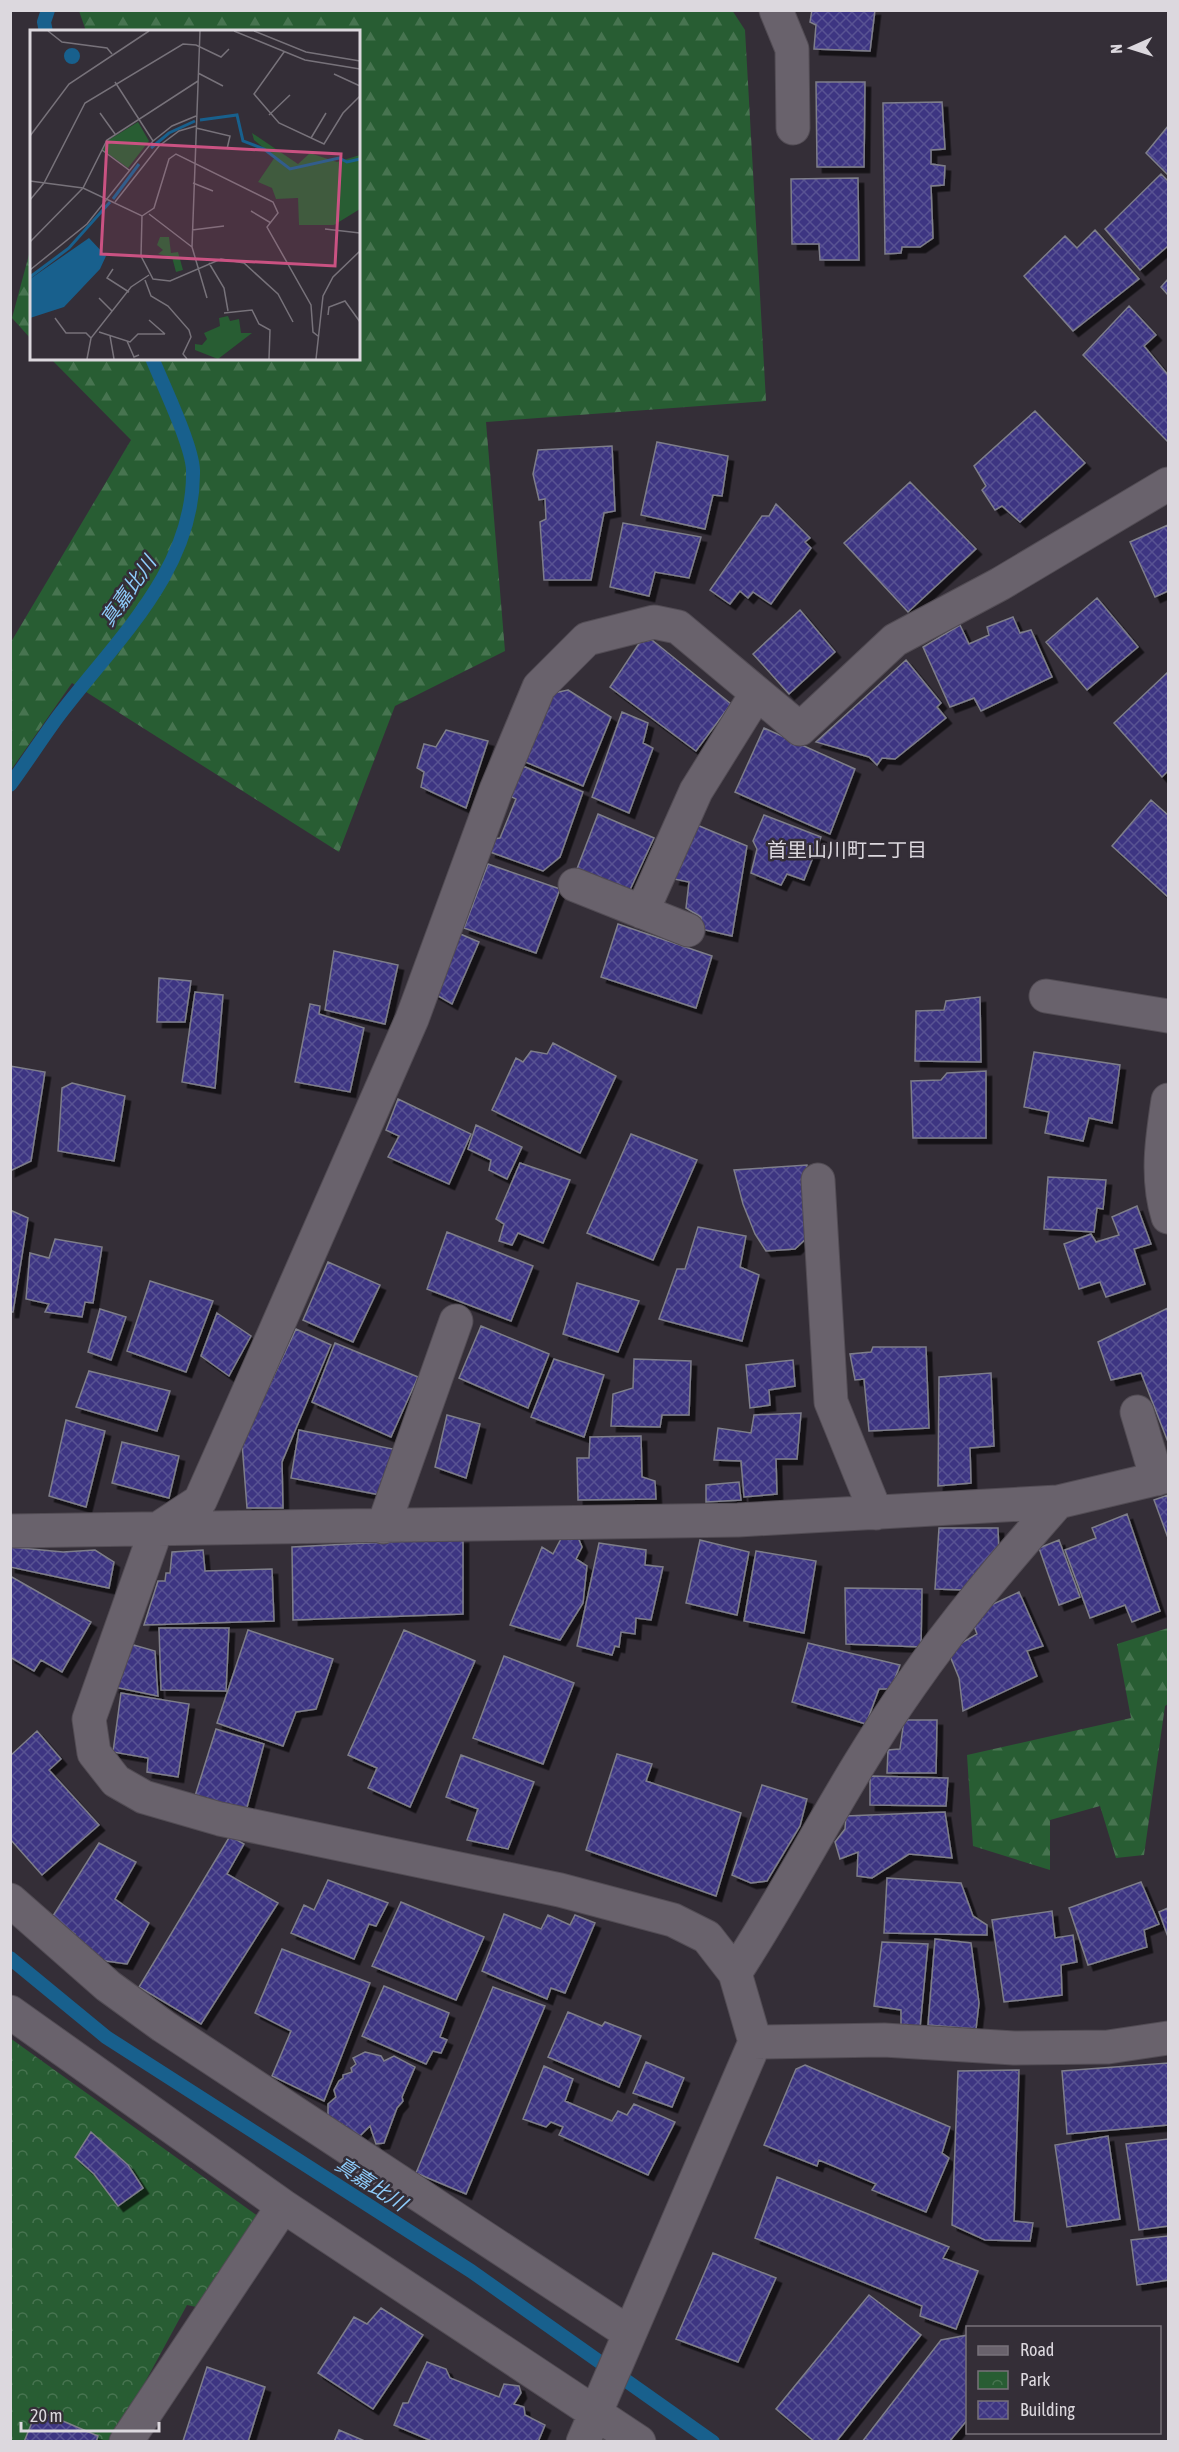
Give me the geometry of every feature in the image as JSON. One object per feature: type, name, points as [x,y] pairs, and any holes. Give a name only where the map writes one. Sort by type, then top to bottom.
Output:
[{"type":"street","points":[[776,10],[792,50],[794,128]]},
{"type":"street","points":[[583,2442],[755,2042],[735,1973],[707,1937],[673,1920],[560,1890],[220,1819],[144,1797],[116,1781],[94,1753],[89,1719],[156,1530],[200,1501],[412,1019],[496,790],[539,687],[587,639],[654,622],[678,627],[800,729],[895,640],[1000,584],[1168,484]]},
{"type":"street","points":[[642,912],[696,791],[757,693]]},
{"type":"street","points":[[575,885],[688,930]]},
{"type":"street","points":[[1046,996],[1168,1016]]},
{"type":"street","points":[[1168,1100],[1161,1146],[1162,1196],[1168,1217]]},
{"type":"street","points":[[818,1180],[831,1402],[876,1513]]},
{"type":"street","points":[[383,1527],[456,1321]]},
{"type":"street","points":[[10,1531],[738,1520],[1058,1502],[1163,1478],[1137,1412]]},
{"type":"street","points":[[735,1973],[773,1914],[842,1792],[909,1687],[973,1600],[1058,1502]]},
{"type":"street","points":[[10,1900],[108,1986],[627,2338]]},
{"type":"street","points":[[10,2012],[283,2206],[601,2401],[639,2442]]},
{"type":"street","points":[[755,2042],[884,2040],[1014,2048],[1096,2047],[1168,2038]]},
{"type":"street","points":[[126,2442],[283,2206]]},
{"type":"green space","points":[[732,10],[745,30],[766,401],[486,422],[505,651],[395,706],[339,852],[72,683],[11,770],[11,642],[131,440],[52,360],[360,360],[360,30],[86,30],[79,11]]},
{"type":"green space","points":[[30,251],[30,338],[12,318]]},
{"type":"green space","points":[[1168,1628],[1168,1704],[1165,1706],[1144,1855],[1116,1858],[1100,1806],[1050,1820],[1050,1870],[973,1846],[967,1755],[1131,1718],[1117,1644]]},
{"type":"green space","points":[[10,2038],[262,2219],[201,2308],[187,2305],[113,2441],[11,2441]]},
{"type":"building","points":[[812,10],[875,10],[870,51],[814,49],[816,25],[810,22]]},
{"type":"building","points":[[816,82],[865,82],[864,167],[817,167]]},
{"type":"building","points":[[942,102],[945,149],[931,150],[931,164],[945,166],[944,185],[931,186],[933,238],[920,247],[902,247],[901,253],[885,254],[883,103]]},
{"type":"building","points":[[1168,126],[1168,175],[1146,153]]},
{"type":"building","points":[[1161,174],[1168,181],[1168,246],[1140,270],[1105,229]]},
{"type":"building","points":[[858,178],[859,260],[820,260],[819,244],[792,244],[791,179]]},
{"type":"building","points":[[1095,230],[1139,279],[1073,331],[1024,276],[1065,236],[1077,248]]},
{"type":"building","points":[[1168,279],[1168,295],[1161,287]]},
{"type":"building","points":[[1129,306],[1156,335],[1144,346],[1168,375],[1168,442],[1083,355]]},
{"type":"building","points":[[1035,411],[1085,463],[1020,522],[1002,506],[995,510],[982,490],[986,486],[974,466]]},
{"type":"building","points":[[657,442],[728,456],[722,496],[713,495],[705,529],[641,515]]},
{"type":"building","points":[[612,446],[615,511],[604,513],[591,580],[544,580],[540,522],[546,519],[545,499],[539,500],[533,474],[538,450]]},
{"type":"building","points":[[910,482],[976,549],[908,612],[844,543]]},
{"type":"building","points":[[776,504],[810,538],[805,542],[811,548],[771,604],[753,592],[748,598],[740,591],[730,604],[710,590],[762,516],[769,516]]},
{"type":"building","points":[[623,523],[701,537],[689,578],[655,572],[649,596],[610,587]]},
{"type":"building","points":[[1168,525],[1168,591],[1155,597],[1130,542]]},
{"type":"building","points":[[1097,598],[1138,647],[1087,690],[1046,642]]},
{"type":"building","points":[[800,610],[835,652],[789,694],[753,654]]},
{"type":"building","points":[[1013,617],[1020,633],[1031,630],[1052,677],[981,711],[974,698],[950,707],[923,647],[960,625],[969,644],[989,635],[987,627]]},
{"type":"building","points":[[652,640],[731,704],[696,751],[610,687],[640,642]]},
{"type":"building","points":[[906,660],[941,703],[937,707],[946,718],[895,759],[882,758],[877,765],[869,757],[816,742]]},
{"type":"building","points":[[1168,672],[1168,771],[1162,777],[1114,723]]},
{"type":"building","points":[[568,690],[611,717],[583,786],[518,759],[554,693]]},
{"type":"building","points":[[622,712],[648,723],[643,743],[653,748],[629,813],[592,797]]},
{"type":"building","points":[[764,728],[855,769],[830,834],[735,792]]},
{"type":"building","points":[[446,730],[488,741],[466,808],[421,787],[424,772],[417,768],[424,744],[436,747]]},
{"type":"building","points":[[523,766],[583,792],[560,857],[543,871],[490,852],[493,839],[500,838],[516,799],[510,796]]},
{"type":"building","points":[[1151,800],[1168,815],[1168,897],[1112,846]]},
{"type":"building","points":[[598,814],[654,838],[628,894],[577,869]]},
{"type":"building","points":[[764,815],[821,837],[804,880],[787,874],[781,885],[751,873],[757,849],[753,841]]},
{"type":"building","points":[[697,825],[747,846],[732,936],[701,929],[701,917],[686,908],[689,882],[674,879]]},
{"type":"building","points":[[488,864],[560,889],[536,953],[464,928]]},
{"type":"building","points":[[618,924],[712,956],[696,1008],[601,977]]},
{"type":"building","points":[[458,933],[479,942],[452,1004],[433,993]]},
{"type":"building","points":[[334,951],[398,965],[385,1024],[325,1010]]},
{"type":"building","points":[[159,978],[191,981],[185,1022],[157,1022]]},
{"type":"building","points":[[195,992],[223,995],[215,1088],[182,1082]]},
{"type":"building","points":[[980,997],[981,1062],[915,1061],[916,1011],[944,1010],[946,1001]]},
{"type":"building","points":[[310,1004],[320,1006],[319,1014],[364,1028],[350,1092],[295,1082]]},
{"type":"building","points":[[553,1043],[616,1076],[580,1153],[492,1110],[516,1058],[523,1062],[531,1051],[547,1054]]},
{"type":"building","points":[[1034,1052],[1120,1065],[1112,1123],[1089,1118],[1083,1141],[1045,1133],[1049,1112],[1024,1107]]},
{"type":"building","points":[[10,1066],[45,1072],[31,1161],[10,1171]]},
{"type":"building","points":[[986,1071],[986,1138],[913,1138],[911,1081],[941,1080],[947,1073]]},
{"type":"building","points":[[72,1083],[125,1096],[114,1161],[58,1151],[62,1088]]},
{"type":"building","points":[[398,1099],[471,1134],[449,1184],[388,1157],[399,1136],[386,1130]]},
{"type":"building","points":[[476,1125],[522,1147],[507,1179],[489,1170],[491,1160],[468,1149]]},
{"type":"building","points":[[631,1134],[697,1160],[653,1260],[587,1233]]},
{"type":"building","points":[[520,1163],[570,1180],[543,1243],[518,1233],[512,1245],[499,1241],[504,1224],[496,1219]]},
{"type":"building","points":[[807,1165],[811,1234],[795,1249],[766,1251],[755,1234],[743,1204],[734,1170]]},
{"type":"building","points":[[1048,1177],[1106,1180],[1103,1209],[1097,1208],[1094,1232],[1044,1229]]},
{"type":"building","points":[[1137,1206],[1151,1244],[1134,1249],[1145,1284],[1106,1297],[1100,1282],[1079,1289],[1064,1244],[1091,1234],[1096,1242],[1119,1235],[1112,1217]]},
{"type":"building","points":[[10,1210],[28,1218],[13,1312],[10,1312]]},
{"type":"building","points":[[698,1227],[746,1236],[740,1267],[759,1275],[742,1341],[659,1319],[677,1269],[685,1269]]},
{"type":"building","points":[[447,1232],[533,1266],[511,1321],[427,1289]]},
{"type":"building","points":[[55,1239],[102,1247],[93,1303],[85,1302],[82,1317],[45,1312],[49,1304],[26,1299],[30,1253],[49,1258]]},
{"type":"building","points":[[328,1262],[380,1285],[353,1342],[303,1320]]},
{"type":"building","points":[[150,1281],[213,1301],[186,1372],[127,1351]]},
{"type":"building","points":[[577,1283],[639,1301],[618,1352],[563,1334]]},
{"type":"building","points":[[1168,1308],[1168,1442],[1141,1373],[1111,1380],[1098,1342]]},
{"type":"building","points":[[100,1309],[126,1317],[111,1360],[88,1352]]},
{"type":"building","points":[[217,1313],[251,1336],[229,1376],[201,1356]]},
{"type":"building","points":[[481,1326],[549,1354],[528,1408],[459,1378]]},
{"type":"building","points":[[296,1329],[331,1345],[282,1462],[283,1508],[247,1508],[242,1443]]},
{"type":"building","points":[[335,1343],[418,1377],[391,1437],[312,1402]]},
{"type":"building","points":[[873,1347],[926,1347],[929,1428],[869,1431],[864,1379],[855,1380],[850,1354],[871,1352]]},
{"type":"building","points":[[554,1359],[604,1375],[584,1437],[531,1417]]},
{"type":"building","points":[[634,1359],[691,1361],[689,1415],[662,1415],[660,1427],[611,1426],[613,1394],[633,1388]]},
{"type":"building","points":[[793,1360],[795,1386],[769,1390],[770,1405],[750,1408],[746,1365]]},
{"type":"building","points":[[89,1371],[170,1391],[157,1431],[76,1407]]},
{"type":"building","points":[[991,1373],[994,1446],[970,1448],[971,1483],[938,1486],[939,1377]]},
{"type":"building","points":[[801,1413],[797,1459],[776,1459],[777,1494],[744,1497],[741,1461],[714,1460],[718,1428],[751,1433],[754,1415]]},
{"type":"building","points":[[447,1415],[480,1424],[466,1478],[435,1467]]},
{"type":"building","points":[[66,1420],[105,1431],[86,1507],[49,1496]]},
{"type":"building","points":[[299,1430],[393,1449],[386,1496],[291,1478]]},
{"type":"building","points":[[641,1436],[642,1477],[655,1481],[656,1499],[578,1500],[577,1458],[589,1458],[590,1437]]},
{"type":"building","points":[[122,1442],[179,1456],[169,1498],[112,1483]]},
{"type":"building","points":[[739,1482],[741,1500],[706,1502],[706,1485]]},
{"type":"building","points":[[1168,1495],[1168,1538],[1154,1500]]},
{"type":"building","points":[[1127,1514],[1160,1611],[1132,1622],[1125,1605],[1090,1618],[1065,1550],[1096,1538],[1092,1528]]},
{"type":"building","points":[[939,1528],[998,1528],[999,1555],[964,1590],[935,1589]]},
{"type":"building","points":[[563,1535],[577,1535],[582,1547],[576,1559],[587,1566],[583,1603],[560,1640],[510,1625],[542,1547],[553,1554]]},
{"type":"building","points":[[463,1538],[463,1614],[293,1620],[292,1547]]},
{"type":"building","points":[[700,1540],[749,1552],[737,1615],[686,1603]]},
{"type":"building","points":[[1059,1540],[1080,1597],[1059,1605],[1039,1548]]},
{"type":"building","points":[[599,1543],[646,1550],[645,1565],[663,1567],[651,1620],[636,1618],[635,1634],[621,1632],[619,1647],[615,1646],[612,1655],[577,1646]]},
{"type":"building","points":[[10,1547],[63,1552],[95,1550],[114,1562],[109,1588],[10,1567]]},
{"type":"building","points":[[203,1550],[205,1571],[272,1569],[274,1621],[144,1625],[158,1581],[165,1581],[166,1573],[170,1573],[172,1552]]},
{"type":"building","points":[[756,1551],[816,1561],[804,1633],[744,1621]]},
{"type":"building","points":[[10,1576],[91,1622],[62,1672],[41,1660],[34,1671],[10,1657]]},
{"type":"building","points":[[845,1588],[922,1589],[921,1647],[846,1644]]},
{"type":"building","points":[[1019,1592],[1043,1646],[1027,1651],[1037,1676],[963,1711],[959,1678],[948,1651],[977,1634],[970,1615]]},
{"type":"building","points":[[159,1628],[229,1628],[226,1691],[161,1690]]},
{"type":"building","points":[[248,1630],[333,1659],[316,1709],[296,1712],[283,1746],[217,1723]]},
{"type":"building","points":[[404,1630],[475,1661],[410,1807],[368,1788],[377,1768],[348,1755]]},
{"type":"building","points":[[808,1643],[900,1665],[891,1689],[879,1689],[866,1724],[792,1702]]},
{"type":"building","points":[[130,1644],[155,1651],[158,1696],[114,1687]]},
{"type":"building","points":[[504,1656],[574,1683],[543,1764],[473,1738]]},
{"type":"building","points":[[121,1693],[189,1704],[178,1777],[147,1772],[148,1758],[113,1752]]},
{"type":"building","points":[[904,1720],[937,1720],[936,1773],[887,1773],[888,1750],[900,1749]]},
{"type":"building","points":[[216,1729],[264,1744],[246,1811],[195,1796]]},
{"type":"building","points":[[37,1731],[61,1759],[49,1770],[99,1825],[42,1875],[10,1839],[10,1756]]},
{"type":"building","points":[[617,1754],[652,1764],[646,1781],[741,1813],[716,1896],[586,1850]]},
{"type":"building","points":[[461,1755],[534,1782],[508,1849],[467,1840],[478,1809],[446,1797]]},
{"type":"building","points":[[870,1776],[948,1778],[946,1806],[870,1805]]},
{"type":"building","points":[[762,1785],[807,1799],[800,1826],[767,1881],[751,1883],[732,1875]]},
{"type":"building","points":[[945,1812],[952,1858],[909,1854],[872,1878],[857,1876],[858,1852],[840,1859],[835,1842],[845,1829],[846,1816]]},
{"type":"building","points":[[230,1836],[244,1844],[227,1874],[278,1903],[201,2024],[139,1987]]},
{"type":"building","points":[[99,1843],[136,1862],[115,1899],[149,1923],[127,1964],[99,1960],[78,1944],[75,1934],[51,1919]]},
{"type":"building","points":[[887,1878],[961,1883],[973,1916],[987,1925],[987,1935],[884,1933]]},
{"type":"building","points":[[328,1880],[388,1903],[376,1926],[369,1924],[354,1959],[291,1933],[304,1905],[314,1910]]},
{"type":"building","points":[[1141,1882],[1159,1924],[1144,1930],[1147,1947],[1088,1965],[1069,1908]]},
{"type":"building","points":[[401,1902],[484,1937],[456,2000],[372,1966]]},
{"type":"building","points":[[1168,1908],[1168,1937],[1159,1912]]},
{"type":"building","points":[[1052,1911],[1055,1938],[1073,1935],[1077,1962],[1061,1965],[1062,1995],[1004,2002],[992,1920]]},
{"type":"building","points":[[504,1914],[541,1929],[548,1915],[570,1925],[575,1915],[595,1923],[565,1993],[551,1988],[547,1999],[482,1971]]},
{"type":"building","points":[[935,1939],[971,1943],[979,2003],[976,2029],[928,2025]]},
{"type":"building","points":[[882,1942],[928,1944],[920,2028],[901,2026],[901,2010],[874,2006]]},
{"type":"building","points":[[282,1949],[370,1983],[324,2101],[272,2076],[291,2031],[255,2013]]},
{"type":"building","points":[[384,1986],[449,2013],[440,2037],[447,2040],[441,2053],[433,2051],[426,2064],[362,2036]]},
{"type":"building","points":[[493,1987],[545,2006],[466,2194],[416,2173]]},
{"type":"building","points":[[568,2012],[602,2026],[605,2022],[641,2036],[619,2087],[548,2057]]},
{"type":"building","points":[[365,2052],[381,2056],[384,2061],[394,2056],[415,2067],[384,2143],[376,2144],[370,2126],[358,2138],[348,2135],[342,2124],[335,2124],[328,2115],[328,2104],[336,2097],[334,2090],[339,2081],[343,2075],[352,2072],[351,2068],[356,2064],[353,2058]]},
{"type":"building","points":[[646,2062],[684,2078],[672,2107],[633,2093]]},
{"type":"building","points":[[1168,2063],[1168,2125],[1067,2134],[1062,2071]]},
{"type":"building","points":[[805,2065],[950,2127],[942,2153],[949,2158],[926,2212],[872,2190],[876,2184],[819,2160],[817,2166],[764,2145],[796,2069]]},
{"type":"building","points":[[544,2066],[573,2079],[565,2101],[612,2121],[618,2111],[627,2115],[634,2104],[675,2122],[648,2175],[559,2135],[563,2127],[551,2122],[546,2127],[523,2119]]},
{"type":"building","points":[[1019,2070],[1014,2221],[1033,2223],[1030,2241],[985,2240],[952,2225],[958,2071]]},
{"type":"building","points":[[91,2132],[128,2165],[143,2188],[118,2206],[94,2174],[75,2157]]},
{"type":"building","points":[[1108,2136],[1120,2219],[1067,2227],[1055,2145]]},
{"type":"building","points":[[1168,2139],[1168,2226],[1139,2230],[1126,2144]]},
{"type":"building","points":[[777,2177],[949,2247],[943,2258],[978,2271],[956,2329],[920,2316],[922,2306],[755,2238]]},
{"type":"building","points":[[1168,2236],[1168,2280],[1137,2285],[1131,2240]]},
{"type":"building","points":[[713,2253],[776,2278],[738,2362],[676,2339]]},
{"type":"building","points":[[869,2295],[921,2335],[836,2442],[815,2442],[776,2409]]},
{"type":"building","points":[[381,2308],[423,2335],[373,2409],[318,2373],[354,2317],[367,2324]]},
{"type":"building","points":[[966,2335],[966,2421],[949,2442],[862,2442],[941,2340]]},
{"type":"building","points":[[427,2362],[446,2369],[450,2378],[499,2397],[504,2384],[519,2386],[521,2393],[514,2404],[524,2407],[525,2415],[545,2425],[538,2442],[434,2442],[394,2425],[403,2403],[408,2403]]},
{"type":"building","points":[[207,2367],[265,2387],[248,2442],[183,2441]]},
{"type":"building","points":[[37,2410],[98,2436],[96,2442],[24,2442]]},
{"type":"building","points":[[339,2430],[367,2442],[334,2442]]},
{"type":"waterway","name":"真嘉比川","points":[[46,30],[44,22],[48,10]]},
{"type":"waterway","name":"真嘉比川","points":[[10,785],[57,718],[147,604],[166,573],[180,541],[190,507],[193,470],[188,446],[153,360]]},
{"type":"waterway","name":"真嘉比川","points":[[10,1958],[106,2037],[471,2271],[713,2442]]},
{"type":"district","name":"首里山川町二丁目","points":[[847,850]]}]
